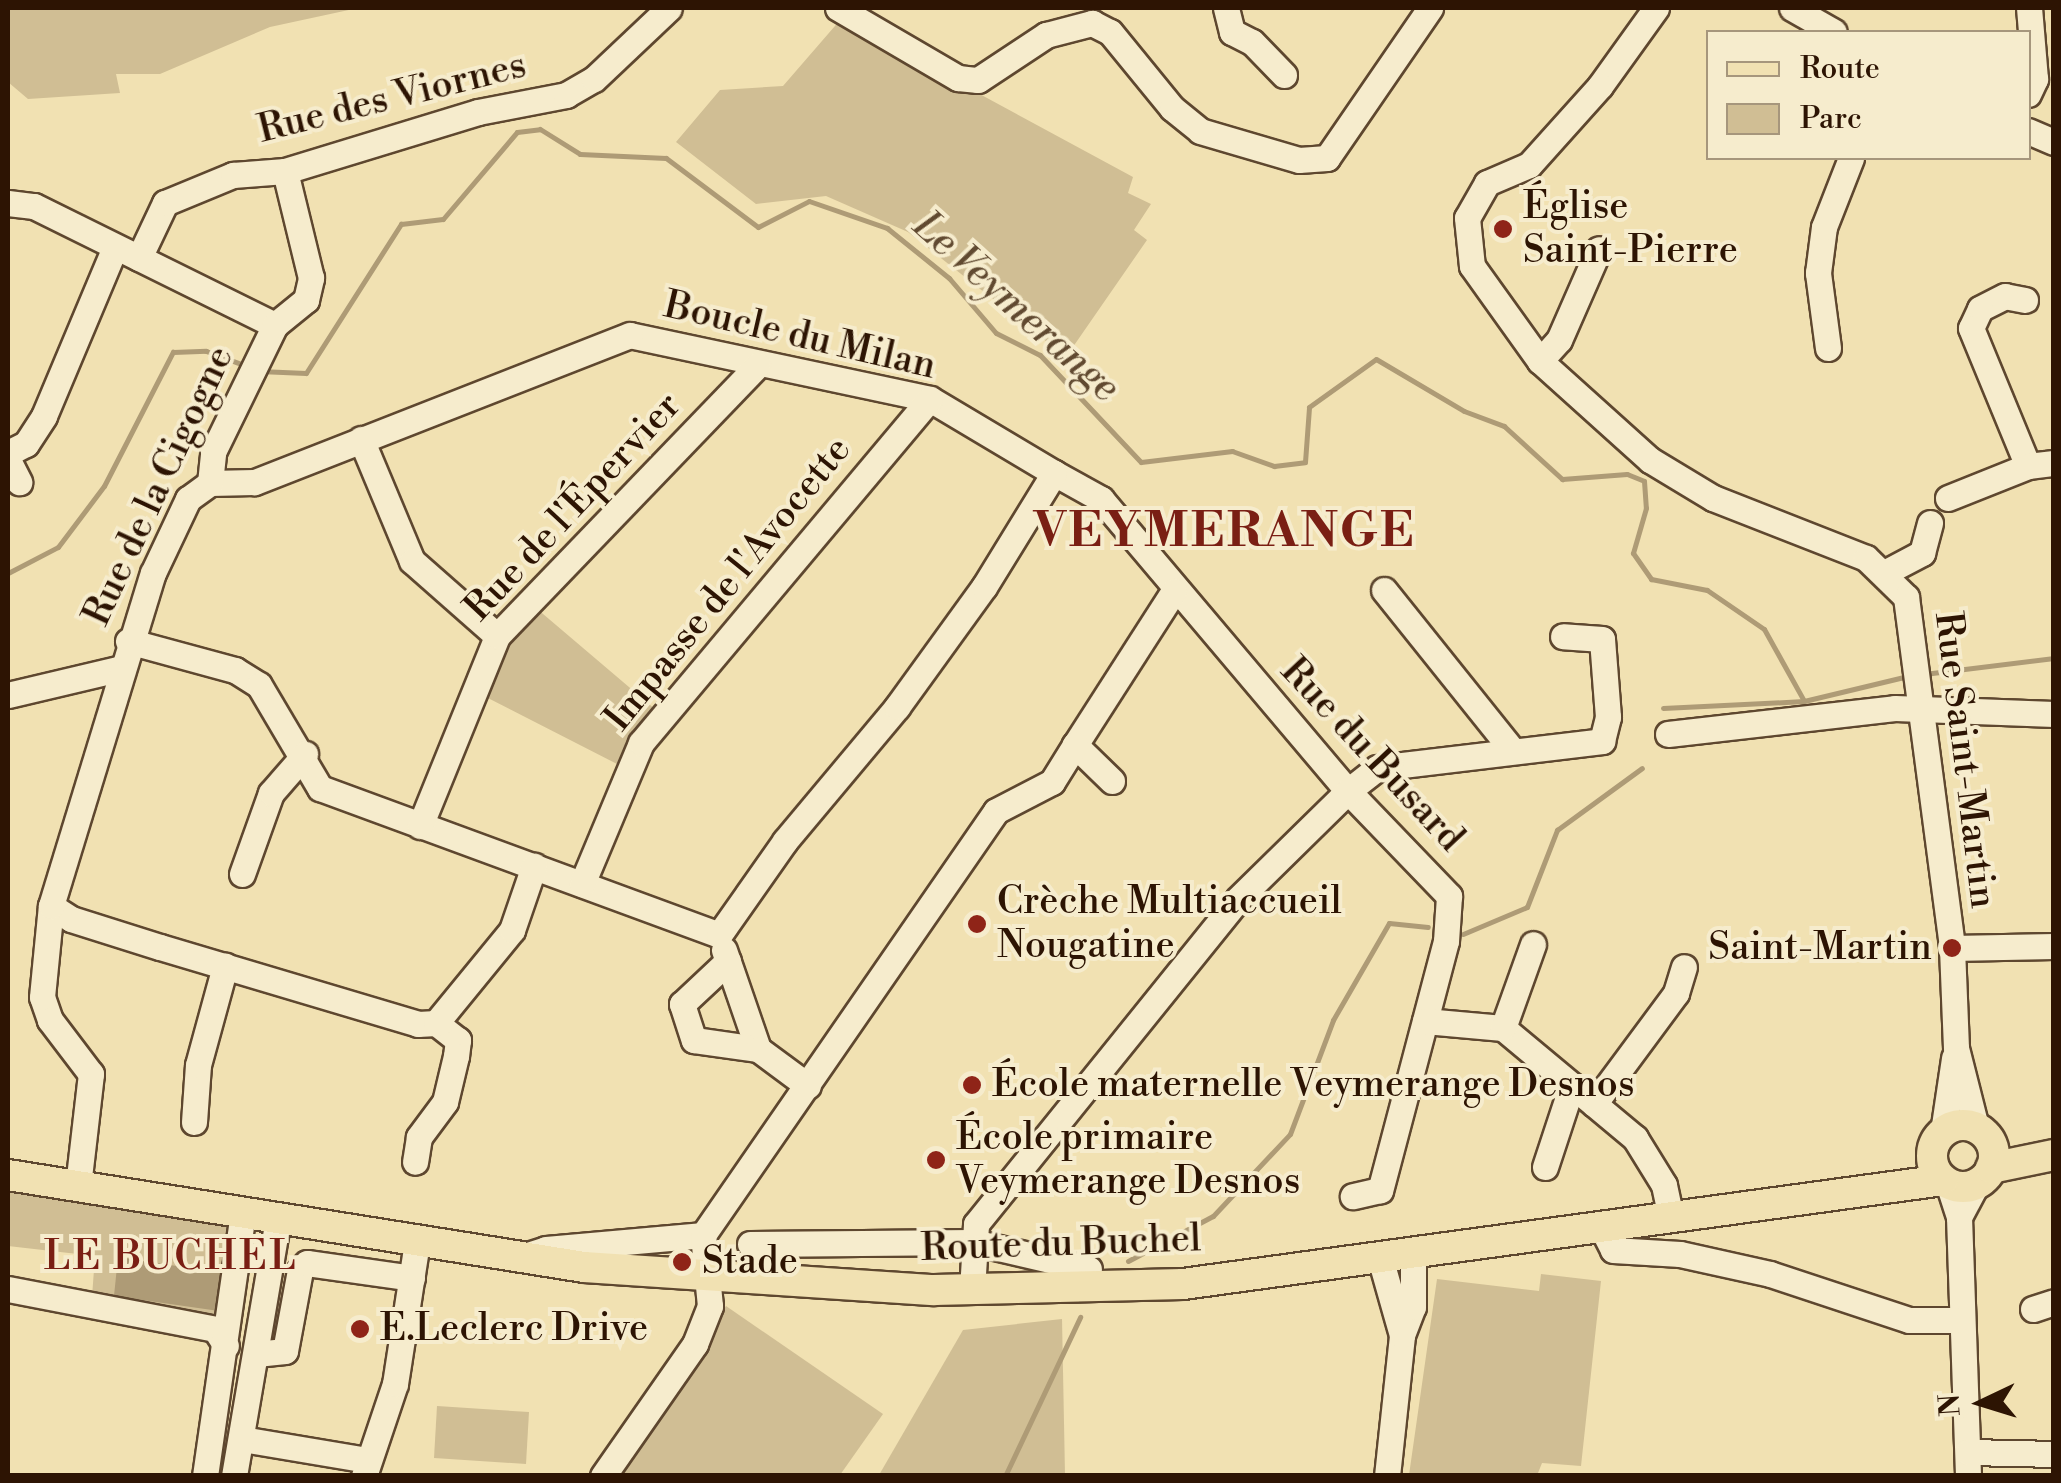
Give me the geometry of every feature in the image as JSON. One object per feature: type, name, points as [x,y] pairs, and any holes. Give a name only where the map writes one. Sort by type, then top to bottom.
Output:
[{"type":"main road","name":"Route du Buchel","points":[[1884,1185],[1937,1140]]},
{"type":"main road","points":[[1937,1140],[1971,1164]]},
{"type":"main road","points":[[1937,1140],[1971,1164],[2043,1155]]},
{"type":"main road","name":"Route du Buchel","points":[[8,1175],[520,1258],[703,1277],[972,1290],[1184,1284],[1381,1262],[1884,1185],[1971,1164]]},
{"type":"street","name":"Rue des Viornes","points":[[11,465],[44,416],[127,252],[165,203],[233,175],[285,170],[478,112],[566,95],[594,79],[669,8]]},
{"type":"street","points":[[838,8],[958,78],[978,80],[1046,35],[1092,23],[1110,32],[1172,108],[1200,131],[1299,160],[1327,158],[1430,8]]},
{"type":"street","points":[[1226,8],[1232,32],[1252,42],[1284,75]]},
{"type":"street","points":[[1656,8],[1530,165],[1487,184],[1467,218],[1472,266],[1540,362],[1650,460],[1712,498],[1842,548],[1886,572],[1922,553],[1930,523]]},
{"type":"street","points":[[1792,8],[1830,30]]},
{"type":"street","points":[[2031,32],[2035,79],[2031,88]]},
{"type":"street","points":[[1828,348],[1818,274],[1824,227],[1850,160]]},
{"type":"street","name":"Rue de la Cigogne","points":[[78,1186],[91,1074],[50,1020],[42,997],[51,906],[128,641],[188,500],[210,483],[213,452],[275,326],[306,300],[311,278],[285,170]]},
{"type":"street","points":[[8,203],[34,206],[275,326]]},
{"type":"street","points":[[1540,362],[1559,340],[1599,250]]},
{"type":"street","points":[[1948,498],[2041,464],[1971,328],[1980,309],[1992,302],[2005,296],[2025,300]]},
{"type":"street","name":"Boucle du Milan","points":[[210,483],[254,482],[630,335],[930,399],[1054,473]]},
{"type":"street","name":"Rue de l'Épervier","points":[[420,826],[497,636],[758,365]]},
{"type":"street","name":"Impasse de l'Avocette","points":[[582,884],[641,743],[930,399]]},
{"type":"street","points":[[361,439],[412,561],[497,636]]},
{"type":"street","points":[[719,935],[785,841],[898,707],[984,587],[1054,473]]},
{"type":"street","name":"Rue du Busard","points":[[1054,473],[1101,499],[1174,591],[1348,792],[1438,878],[1449,896],[1446,941],[1380,1190],[1353,1196]]},
{"type":"street","name":"Rue Saint-Martin","points":[[1886,572],[1906,597],[1914,647],[1952,948],[1956,1048],[1971,1164]]},
{"type":"street","points":[[1384,590],[1513,751]]},
{"type":"street","points":[[603,1476],[695,1344],[710,1306],[703,1277],[703,1235],[996,812],[1052,782],[1174,591]]},
{"type":"street","points":[[972,1290],[976,1224],[1238,899],[1348,792],[1377,768],[1602,741],[1608,717],[1602,639],[1562,636]]},
{"type":"street","points":[[128,641],[247,678],[305,754],[320,788],[719,935]]},
{"type":"street","points":[[8,695],[118,669]]},
{"type":"street","points":[[1668,734],[1920,698],[2054,714]]},
{"type":"street","points":[[1075,745],[1112,781]]},
{"type":"street","points":[[242,874],[271,793],[305,754]]},
{"type":"street","points":[[436,1023],[512,930],[534,866]]},
{"type":"street","points":[[51,906],[71,920],[418,1024],[436,1023],[458,1040],[456,1056],[446,1102],[419,1137],[415,1162]]},
{"type":"street","points":[[719,935],[758,1049]]},
{"type":"street","points":[[1504,1028],[1532,944]]},
{"type":"street","points":[[1952,948],[2054,946]]},
{"type":"street","points":[[728,961],[682,1004],[694,1040],[758,1049],[808,1086]]},
{"type":"street","points":[[194,1122],[198,1066],[225,966]]},
{"type":"street","points":[[1594,1104],[1676,994],[1684,967]]},
{"type":"street","points":[[1425,1021],[1504,1028],[1635,1138],[1664,1185],[1671,1218]]},
{"type":"street","name":"Rue Saint-Martin","points":[[1937,1140],[1956,1048]]},
{"type":"street","points":[[1545,1167],[1572,1085]]},
{"type":"street","points":[[1971,1164],[1959,1217],[1958,1320],[1968,1464],[2054,1454]]},
{"type":"street","points":[[205,1476],[243,1213]]},
{"type":"street","points":[[234,1476],[278,1219]]},
{"type":"street","points":[[1603,1230],[1613,1250],[1680,1254],[1770,1274],[1909,1320],[1958,1320]]},
{"type":"street","name":"Route du Buchel","points":[[520,1258],[546,1248],[703,1235]]},
{"type":"street","points":[[242,1439],[366,1468],[395,1384],[417,1242]]},
{"type":"street","name":"Route du Buchel","points":[[750,1244],[973,1242],[1089,1269]]},
{"type":"street","points":[[1386,1476],[1402,1336],[1413,1307],[1413,1256]]},
{"type":"street","points":[[1381,1262],[1402,1336]]},
{"type":"street","points":[[256,1354],[285,1351],[300,1270],[307,1263],[412,1278]]},
{"type":"street","points":[[8,1290],[216,1329],[226,1346]]},
{"type":"green space","points":[[8,8],[358,8],[270,27],[160,74],[116,74],[120,93],[28,99],[8,82]]},
{"type":"green space","points":[[841,19],[1133,177],[1128,193],[1151,204],[1134,230],[1147,240],[1066,357],[908,232],[826,196],[756,204],[676,142],[720,90],[783,86]]},
{"type":"green space","points":[[536,608],[656,710],[625,746],[619,765],[482,695],[504,639]]},
{"type":"green space","points":[[8,1191],[236,1226],[223,1318],[92,1297],[95,1256],[8,1246]]},
{"type":"green space","points":[[1541,1274],[1601,1281],[1581,1466],[1542,1463],[1538,1473],[1518,1475],[1409,1475],[1437,1279],[1539,1291]]},
{"type":"green space","points":[[726,1306],[883,1414],[840,1475],[610,1476]]},
{"type":"green space","points":[[1062,1319],[1065,1475],[879,1475],[963,1330]]},
{"type":"green space","points":[[437,1406],[529,1412],[526,1464],[434,1458]]},
{"type":"shaded area","points":[[118,1257],[222,1273],[219,1311],[114,1296]]},
{"type":"waterway","name":"Le Veymerange","points":[[259,371],[306,373],[401,224],[443,219],[517,132],[540,129],[580,154],[666,158],[758,227],[809,201],[887,228],[949,278],[996,333],[1040,355],[1141,462],[1232,451],[1274,466],[1305,462],[1309,407],[1376,359],[1464,411],[1504,426],[1562,479],[1627,474],[1644,481],[1646,508],[1633,553],[1651,579],[1707,590],[1764,629],[1804,701],[1908,676]]},
{"type":"waterway","name":"Le Veymerange","points":[[8,573],[58,547],[104,486],[173,352],[206,351],[244,365]]},
{"type":"waterway","name":"Le Veymerange","points":[[1924,674],[2054,658]]},
{"type":"waterway","points":[[1663,708],[1804,701]]},
{"type":"waterway","points":[[1463,934],[1527,907],[1557,830],[1642,768]]},
{"type":"waterway","points":[[1128,1261],[1213,1216],[1290,1134],[1333,1020],[1389,923],[1428,927]]},
{"type":"waterway","points":[[1005,1476],[1080,1317]]},
{"type":"place","name":"Église Saint-Pierre","points":[[1503,229]]},
{"type":"place","name":"Crèche Multiaccueil Nougatine","points":[[977,924]]},
{"type":"place","name":"Saint-Martin","points":[[1952,948]]},
{"type":"place","name":"École maternelle Veymerange Desnos","points":[[972,1085]]},
{"type":"place","name":"École primaire Veymerange Desnos","points":[[936,1160]]},
{"type":"place","name":"Stade","points":[[682,1262]]},
{"type":"place","name":"E.Leclerc Drive","points":[[360,1329]]},
{"type":"district","name":"VEYMERANGE","points":[[1225,533]]},
{"type":"district","name":"LE BUCHEL","points":[[171,1257]]}]
